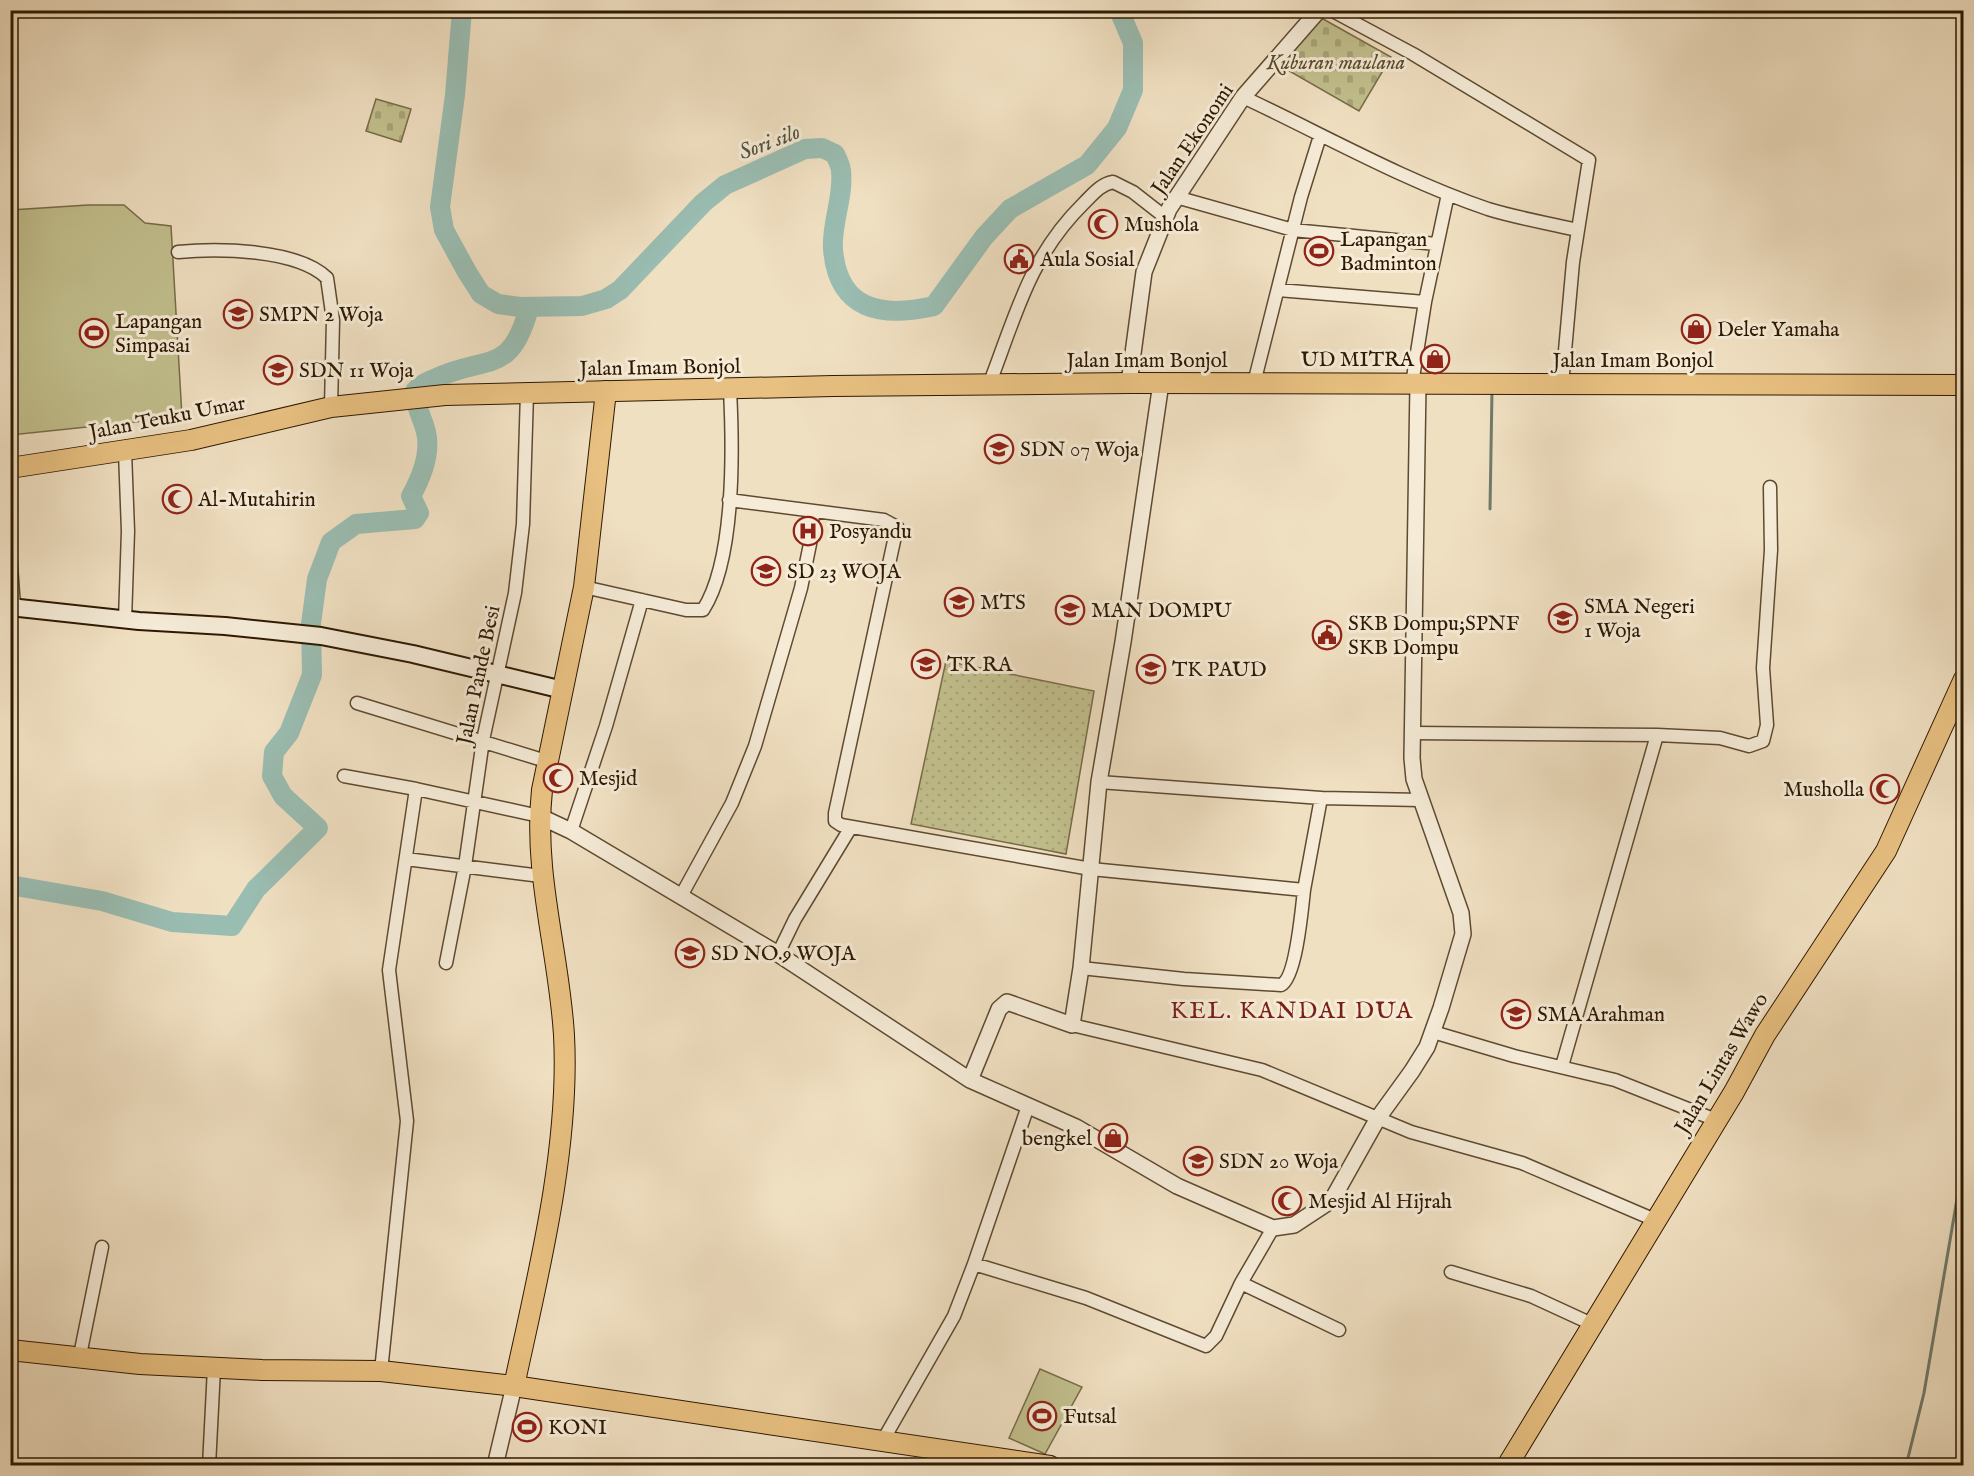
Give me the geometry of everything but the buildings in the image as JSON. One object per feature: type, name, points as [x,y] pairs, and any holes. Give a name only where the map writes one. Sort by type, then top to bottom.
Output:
[{"type":"main road","name":"Jalan Imam Bonjol","points":[[331,407],[445,395],[833,386],[1129,383],[1964,385]]},
{"type":"main road","points":[[514,1386],[556,1167],[564,1080],[564,1034],[541,876],[539,816],[584,587],[606,391]]},
{"type":"main road","name":"Jalan Teuku Umar","points":[[10,468],[191,440],[331,407]]},
{"type":"main road","points":[[12,607],[125,620],[321,636],[497,673],[563,690]]},
{"type":"main road","name":"Jalan Lintas Wawo","points":[[1507,1466],[1594,1325],[1765,1035],[1886,851],[1964,679]]},
{"type":"main road","points":[[10,1350],[79,1359],[214,1368],[381,1371],[514,1386],[1050,1466]]},
{"type":"street","name":"Jalan Ekonomi","points":[[1129,383],[1144,272],[1176,197],[1243,97],[1320,10]]},
{"type":"street","points":[[1332,10],[1413,54],[1588,159],[1577,230],[1562,384]]},
{"type":"street","points":[[1243,97],[1320,136],[1448,194],[1491,209],[1577,230]]},
{"type":"street","points":[[1254,383],[1293,230],[1320,136]]},
{"type":"street","points":[[989,385],[1033,269],[1061,225],[1087,199],[1102,185],[1113,182],[1133,192],[1166,217]]},
{"type":"street","points":[[345,776],[539,816],[571,831],[778,954],[970,1080],[1076,1127],[1177,1186],[1273,1228],[1294,1225],[1332,1200],[1378,1118],[1412,1071],[1433,1032],[1463,934],[1461,913],[1414,779],[1412,734],[1415,384],[1425,302],[1448,194]]},
{"type":"street","points":[[1176,197],[1293,230],[1436,244]]},
{"type":"street","points":[[178,252],[227,250],[275,257],[312,268],[327,278],[333,320],[331,407]]},
{"type":"street","points":[[1278,290],[1425,302]]},
{"type":"street","points":[[1072,1025],[1081,968],[1099,782],[1123,642],[1161,383]]},
{"type":"street","points":[[584,587],[686,610],[703,610],[716,579],[729,500],[730,390]]},
{"type":"street","name":"Jalan Pande Besi","points":[[446,963],[465,866],[483,740],[519,570],[523,524],[527,393]]},
{"type":"street","points":[[125,452],[128,531],[125,620]]},
{"type":"street","points":[[1412,734],[1657,735],[1720,738],[1749,746],[1763,741],[1767,725],[1763,668],[1769,596],[1770,487]]},
{"type":"street","points":[[729,500],[884,520],[897,527],[834,816],[837,823],[1091,869],[1304,890]]},
{"type":"street","points":[[681,896],[732,803],[755,746],[801,588],[811,539],[813,512]]},
{"type":"street","points":[[10,552],[12,607]]},
{"type":"street","points":[[571,831],[606,726],[642,600]]},
{"type":"street","points":[[357,703],[549,762]]},
{"type":"street","points":[[1562,1066],[1657,735]]},
{"type":"street","points":[[1099,782],[1321,798],[1421,800]]},
{"type":"street","points":[[381,1371],[395,1217],[406,1147],[407,1121],[389,970],[416,789]]},
{"type":"street","points":[[1081,968],[1184,979],[1281,985],[1289,978],[1300,927],[1304,890],[1321,798]]},
{"type":"street","points":[[778,954],[795,919],[851,827]]},
{"type":"street","points":[[406,859],[541,876]]},
{"type":"street","points":[[970,1080],[999,1009],[1006,1002],[1072,1025],[1262,1070],[1434,1140],[1522,1163],[1655,1220]]},
{"type":"street","points":[[1433,1032],[1514,1056],[1615,1080],[1716,1120]]},
{"type":"street","points":[[882,1442],[954,1316],[1028,1106]]},
{"type":"street","points":[[974,1264],[1086,1298],[1206,1346],[1216,1336],[1241,1283],[1273,1228]]},
{"type":"street","points":[[79,1359],[102,1247]]},
{"type":"street","points":[[1451,1272],[1531,1296],[1594,1325]]},
{"type":"street","points":[[1241,1283],[1339,1330]]},
{"type":"street","points":[[209,1466],[214,1368]]},
{"type":"street","points":[[495,1466],[514,1386]]},
{"type":"green space","name":"Kuburan maulana","points":[[1316,15],[1391,57],[1359,111],[1284,68]]},
{"type":"green space","points":[[376,99],[411,109],[401,142],[366,131]]},
{"type":"green space","name":"Lapangan Simpasai","points":[[124,205],[145,223],[171,226],[182,417],[11,435],[11,210]]},
{"type":"green space","points":[[946,661],[1094,691],[1066,854],[911,824]]},
{"type":"green space","points":[[1040,1369],[1082,1387],[1045,1454],[1009,1438]]},
{"type":"waterway","name":"Sori silo","points":[[462,10],[455,95],[440,207],[444,230],[481,294],[498,304],[520,307],[582,306],[606,299],[620,290],[703,203],[725,185],[805,149],[822,148],[835,154],[841,169],[841,191],[833,249],[837,270],[844,286],[853,297],[866,305],[881,310],[897,311],[934,306],[984,237],[1010,209],[1087,165],[1117,128],[1133,90],[1133,43],[1119,10]]},
{"type":"waterway","points":[[10,885],[102,901],[172,922],[232,926],[256,889],[318,828],[283,796],[272,776],[274,752],[289,733],[312,675],[311,624],[317,579],[331,542],[356,524],[415,519],[419,513],[411,496],[424,465],[427,448],[415,391],[421,385],[434,379],[494,360],[505,354],[514,345],[522,330],[529,308]]},
{"type":"waterway","points":[[1490,509],[1492,391]]},
{"type":"waterway","points":[[1906,1466],[1924,1393],[1964,1158]]},
{"type":"place","name":"Mushola","points":[[1103,224]]},
{"type":"place","name":"Lapangan Badminton","points":[[1319,251]]},
{"type":"place","name":"Aula Sosial","points":[[1019,259]]},
{"type":"place","name":"SMPN 2 Woja","points":[[238,314]]},
{"type":"place","name":"Deler Yamaha","points":[[1696,329]]},
{"type":"place","name":"Lapangan Simpasai","points":[[94,333]]},
{"type":"place","name":"UD MITRA","points":[[1435,359]]},
{"type":"place","name":"SDN 11 Woja","points":[[278,370]]},
{"type":"place","name":"SDN 07 Woja","points":[[999,449]]},
{"type":"place","name":"Al-Mutahirin","points":[[177,499]]},
{"type":"place","name":"Posyandu","points":[[808,531]]},
{"type":"place","name":"SD 23 WOJA","points":[[766,571]]},
{"type":"place","name":"MTS","points":[[959,602]]},
{"type":"place","name":"MAN DOMPU","points":[[1070,610]]},
{"type":"place","name":"SMA Negeri 1 Woja","points":[[1563,618]]},
{"type":"place","name":"SKB Dompu;SPNF SKB Dompu","points":[[1327,635]]},
{"type":"place","name":"TK RA","points":[[926,664]]},
{"type":"place","name":"TK PAUD","points":[[1151,669]]},
{"type":"place","name":"Mesjid","points":[[558,778]]},
{"type":"place","name":"Musholla","points":[[1885,789]]},
{"type":"place","name":"SD NO.9 WOJA","points":[[690,953]]},
{"type":"place","name":"SMA Arahman","points":[[1516,1014]]},
{"type":"place","name":"bengkel","points":[[1113,1138]]},
{"type":"place","name":"SDN 20 Woja","points":[[1198,1161]]},
{"type":"place","name":"Mesjid Al Hijrah","points":[[1287,1201]]},
{"type":"place","name":"Futsal","points":[[1042,1416]]},
{"type":"place","name":"KONI","points":[[527,1427]]},
{"type":"district","name":"KEL. KANDAI DUA","points":[[1292,1010]]}]
